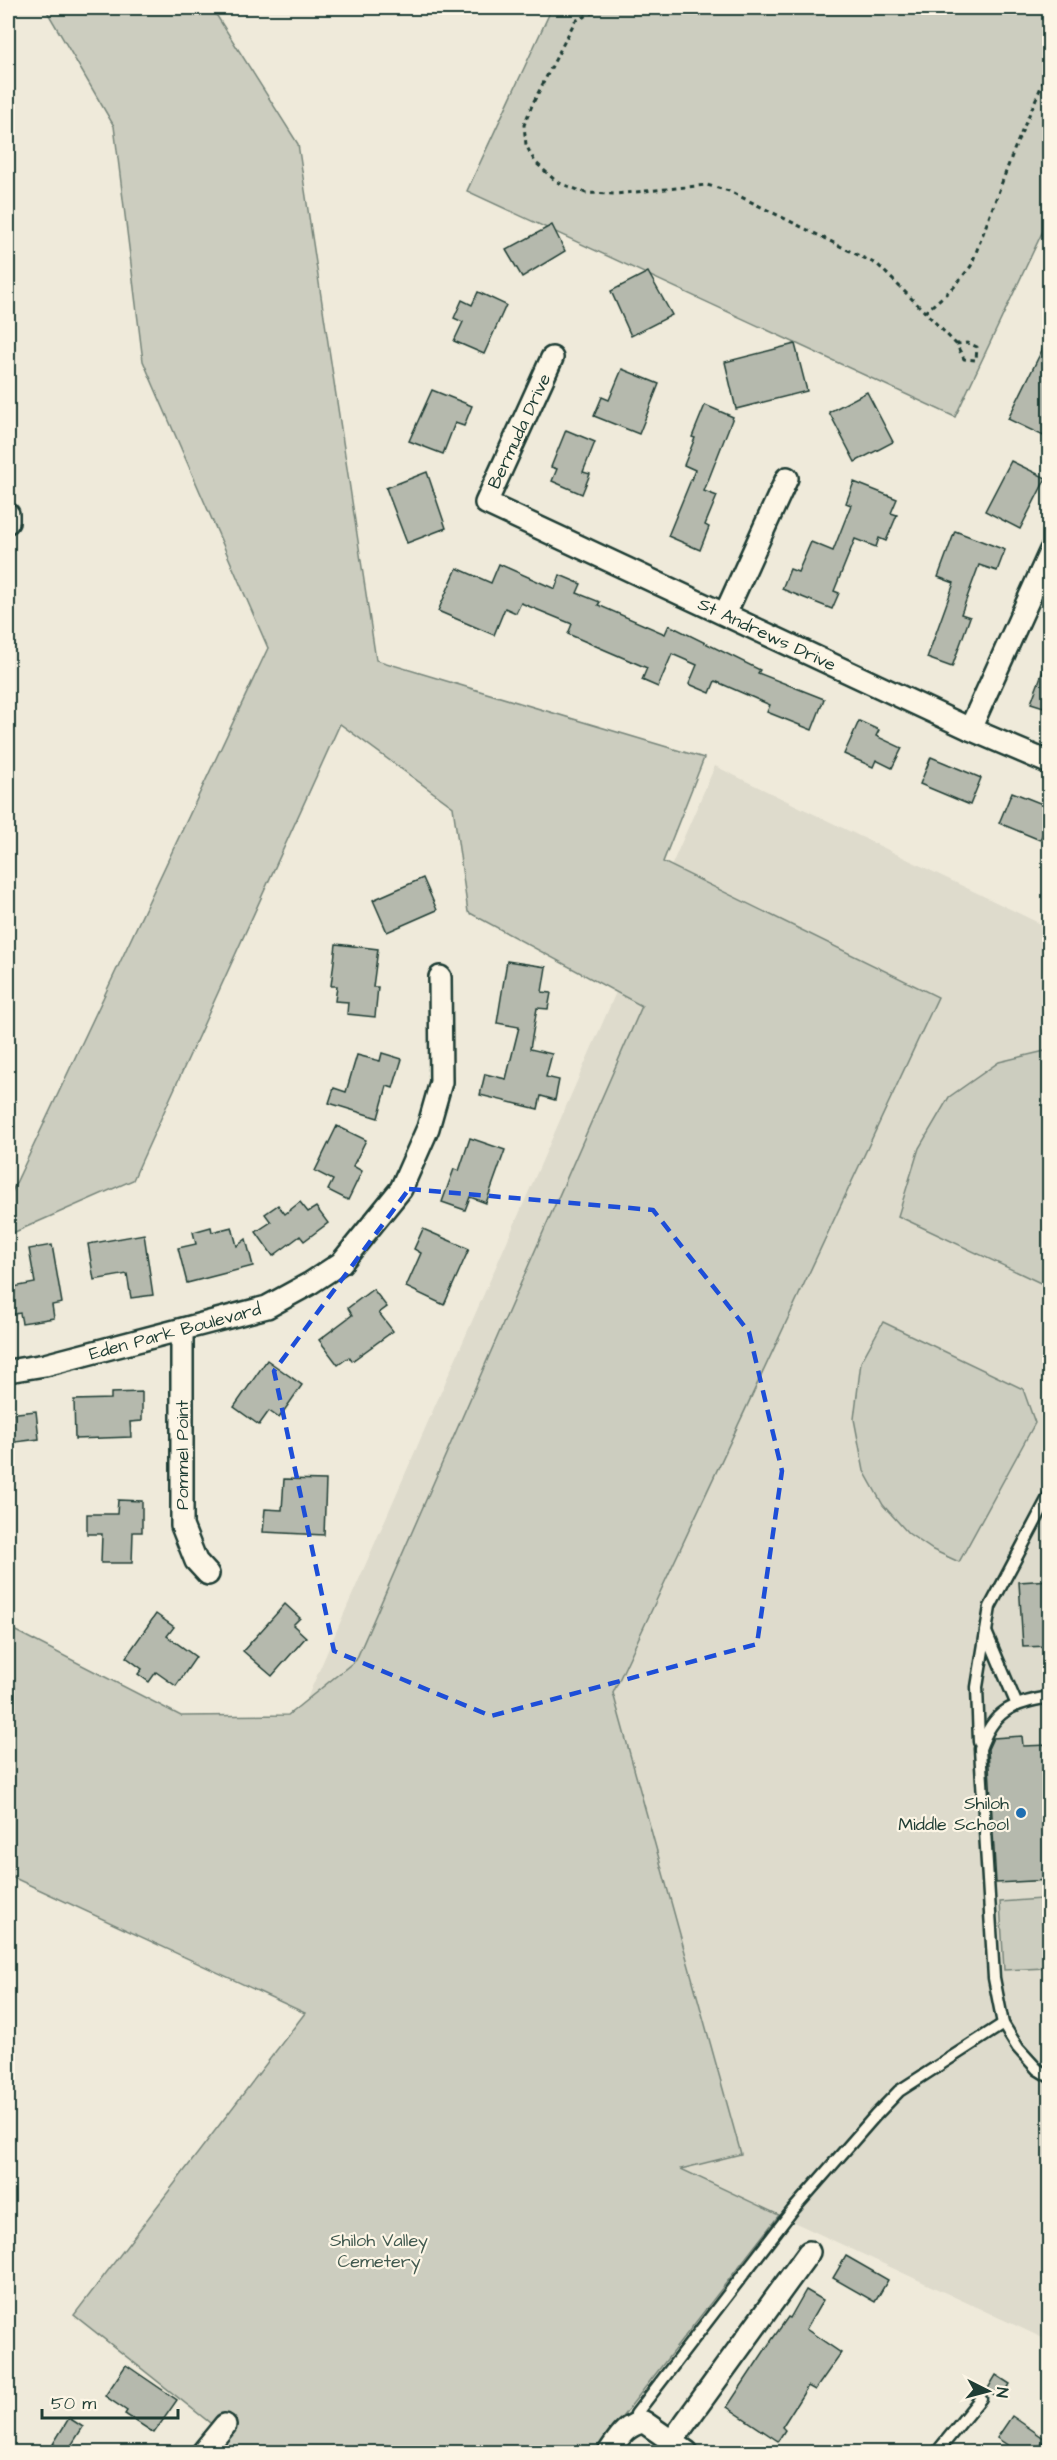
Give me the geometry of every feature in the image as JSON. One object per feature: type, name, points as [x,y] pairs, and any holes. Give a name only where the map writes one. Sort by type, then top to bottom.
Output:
[{"type":"street","name":"Bermuda Drive","points":[[486,503],[552,358]]},
{"type":"street","points":[[725,614],[787,478]]},
{"type":"street","name":"St Andrews Drive","points":[[486,503],[970,729],[1050,764]]},
{"type":"street","points":[[970,729],[1050,552]]},
{"type":"street","name":"Eden Park Boulevard","points":[[8,1371],[45,1365],[267,1307],[341,1263],[401,1190],[428,1128],[441,1082],[440,977]]},
{"type":"street","name":"Pommel Point","points":[[182,1330],[182,1526],[196,1561],[207,1574]]},
{"type":"street","points":[[609,2452],[631,2426],[644,2422],[643,2419],[679,2447],[809,2252]]},
{"type":"street","points":[[203,2452],[225,2425]]},
{"type":"lane","points":[[1050,1494],[990,1607],[977,1687],[994,1978],[1003,2024],[1018,2048],[1037,2069],[1050,2077]]},
{"type":"lane","points":[[985,1632],[1017,1705]]},
{"type":"lane","points":[[980,1749],[987,1727],[1004,1711],[1027,1701],[1050,1698]]},
{"type":"lane","points":[[643,2419],[792,2211],[875,2116],[899,2091],[1003,2024]]},
{"type":"lane","points":[[937,2452],[981,2398]]},
{"type":"path","points":[[603,8],[575,21],[524,125],[526,145],[536,162],[557,182],[586,193],[615,194],[707,185],[729,190],[878,265],[956,344],[964,359],[976,360],[977,347],[968,343],[956,344]]},
{"type":"path","points":[[925,312],[954,287],[971,266],[1014,150],[1050,66]]},
{"type":"highlighted area","points":[[409,1189],[653,1210],[749,1332],[782,1471],[757,1644],[491,1716],[334,1651],[274,1371]]},
{"type":"shaded area","points":[[715,766],[1049,928],[1049,2341],[199,1945]]},
{"type":"green space","name":"Shiloh Valley Cemetery","points":[[45,8],[212,8],[298,144],[376,660],[704,758],[663,862],[938,997],[613,1693],[741,2154],[681,2169],[779,2215],[595,2452],[219,2452],[229,2438],[74,2315],[305,2013],[8,1875],[8,1627],[181,1716],[288,1715],[356,1660],[642,1006],[468,912],[453,807],[340,724],[133,1180],[8,1235],[8,1200],[268,648],[143,361],[114,126]]},
{"type":"green space","points":[[552,8],[1049,8],[1049,218],[955,417],[467,191]]},
{"type":"green space","points":[[1050,1050],[1049,1287],[898,1216],[919,1148],[949,1097],[999,1062]]},
{"type":"green space","points":[[883,1322],[1023,1389],[1035,1423],[959,1562],[933,1550],[908,1533],[883,1505],[864,1471],[854,1419],[861,1362]]},
{"type":"green space","points":[[1041,1899],[1045,1968],[1004,1970],[1000,1902]]},
{"type":"building","points":[[552,225],[565,251],[522,277],[506,250]]},
{"type":"building","points":[[648,272],[672,315],[631,336],[611,291]]},
{"type":"building","points":[[478,292],[506,305],[484,354],[454,341],[463,322],[454,318],[462,300],[472,305]]},
{"type":"building","points":[[1050,334],[1050,439],[1008,419]]},
{"type":"building","points":[[795,344],[807,391],[736,409],[725,362]]},
{"type":"building","points":[[622,369],[659,384],[639,434],[594,416],[602,397],[609,400]]},
{"type":"building","points":[[432,390],[472,406],[464,426],[455,423],[443,454],[409,441]]},
{"type":"building","points":[[867,392],[893,442],[855,462],[829,412]]},
{"type":"building","points":[[705,405],[733,417],[704,491],[717,496],[705,525],[709,527],[700,550],[668,536],[695,470],[684,465]]},
{"type":"building","points":[[566,430],[595,442],[583,472],[590,474],[582,494],[552,481],[557,469],[551,467]]},
{"type":"building","points":[[1011,461],[1046,478],[1020,529],[985,511]]},
{"type":"building","points":[[427,472],[446,528],[407,543],[386,488]]},
{"type":"building","points":[[854,482],[897,499],[891,513],[897,515],[886,541],[879,538],[876,547],[855,539],[834,591],[839,593],[832,609],[782,589],[790,569],[798,572],[811,542],[833,551],[851,505],[846,503]]},
{"type":"building","points":[[955,531],[1005,550],[997,571],[979,565],[961,614],[970,617],[952,667],[927,658],[954,583],[938,577]]},
{"type":"building","points":[[499,564],[555,589],[560,575],[581,584],[577,593],[600,602],[598,605],[665,634],[669,625],[760,670],[758,673],[824,699],[812,730],[767,712],[770,705],[715,681],[710,693],[689,684],[697,665],[672,654],[658,687],[642,680],[647,668],[568,634],[572,624],[521,603],[516,613],[505,608],[494,635],[438,611],[457,568],[491,583]]},
{"type":"building","points":[[1048,657],[1050,657],[1050,709],[1031,703]]},
{"type":"building","points":[[859,721],[879,730],[876,736],[902,748],[892,768],[876,760],[873,767],[844,754]]},
{"type":"building","points":[[931,757],[981,778],[970,805],[920,784]]},
{"type":"building","points":[[1012,792],[1050,807],[1050,817],[1040,840],[999,823]]},
{"type":"building","points":[[423,878],[437,910],[387,932],[373,900]]},
{"type":"building","points":[[336,944],[378,949],[373,987],[378,987],[375,1017],[347,1014],[348,1002],[335,1001],[337,986],[331,986]]},
{"type":"building","points":[[507,961],[546,967],[542,992],[551,993],[548,1009],[537,1008],[530,1049],[552,1054],[546,1077],[559,1080],[555,1100],[541,1096],[538,1109],[480,1095],[485,1074],[506,1079],[519,1027],[497,1023]]},
{"type":"building","points":[[382,1053],[402,1059],[393,1088],[387,1086],[378,1118],[329,1103],[334,1088],[346,1092],[357,1055],[380,1061]]},
{"type":"building","points":[[337,1126],[366,1140],[353,1166],[362,1171],[348,1200],[328,1190],[333,1180],[315,1171]]},
{"type":"building","points":[[470,1138],[505,1150],[486,1203],[470,1197],[465,1210],[442,1202],[454,1169],[459,1171]]},
{"type":"building","points":[[300,1202],[308,1212],[316,1207],[328,1223],[304,1241],[300,1236],[273,1256],[256,1232],[271,1222],[265,1214],[278,1205],[285,1214]]},
{"type":"building","points":[[211,1227],[212,1232],[232,1227],[237,1246],[246,1239],[253,1266],[187,1283],[178,1248],[196,1244],[193,1232]]},
{"type":"building","points":[[423,1229],[469,1249],[444,1305],[406,1287],[421,1253],[414,1249]]},
{"type":"building","points":[[144,1234],[153,1295],[131,1298],[127,1274],[94,1280],[88,1244]]},
{"type":"building","points":[[52,1245],[62,1303],[52,1305],[54,1318],[22,1323],[20,1313],[8,1315],[8,1288],[35,1283],[29,1249]]},
{"type":"building","points":[[373,1289],[387,1307],[379,1313],[393,1331],[352,1361],[349,1357],[338,1365],[319,1340],[352,1315],[348,1308]]},
{"type":"building","points":[[267,1360],[302,1385],[279,1418],[269,1411],[259,1425],[234,1407]]},
{"type":"building","points":[[142,1392],[142,1421],[130,1422],[131,1437],[75,1439],[74,1400],[111,1399],[111,1393]]},
{"type":"building","points":[[36,1411],[39,1439],[8,1443],[8,1414]]},
{"type":"building","points":[[284,1479],[326,1480],[324,1535],[263,1532],[265,1509],[282,1510]]},
{"type":"building","points":[[118,1500],[142,1501],[142,1532],[133,1532],[132,1563],[101,1563],[102,1534],[87,1534],[87,1514],[117,1514]]},
{"type":"building","points":[[1050,1580],[1050,1646],[1023,1647],[1019,1582]]},
{"type":"building","points":[[285,1604],[300,1618],[293,1625],[306,1637],[272,1676],[243,1651]]},
{"type":"building","points":[[156,1614],[174,1627],[167,1636],[196,1657],[176,1686],[156,1672],[149,1682],[138,1674],[142,1669],[126,1657]]},
{"type":"building","name":"Shiloh Middle School","points":[[1022,1736],[1023,1746],[1050,1745],[1050,1880],[996,1883],[988,1749],[993,1738]]},
{"type":"building","points":[[846,2256],[888,2280],[875,2302],[833,2278]]},
{"type":"building","points":[[806,2290],[823,2300],[806,2329],[841,2353],[815,2390],[808,2386],[782,2427],[785,2430],[778,2441],[727,2407],[788,2317],[790,2318]]},
{"type":"building","points":[[126,2365],[177,2400],[154,2433],[125,2414],[127,2411],[105,2396]]},
{"type":"building","points":[[996,2375],[1010,2384],[1001,2399],[987,2390]]},
{"type":"building","points":[[1012,2416],[1045,2439],[1036,2452],[1018,2452],[997,2438]]},
{"type":"building","points":[[69,2418],[83,2427],[67,2452],[53,2444]]},
{"type":"place","name":"Shiloh Middle School","points":[[1021,1813]]}]
